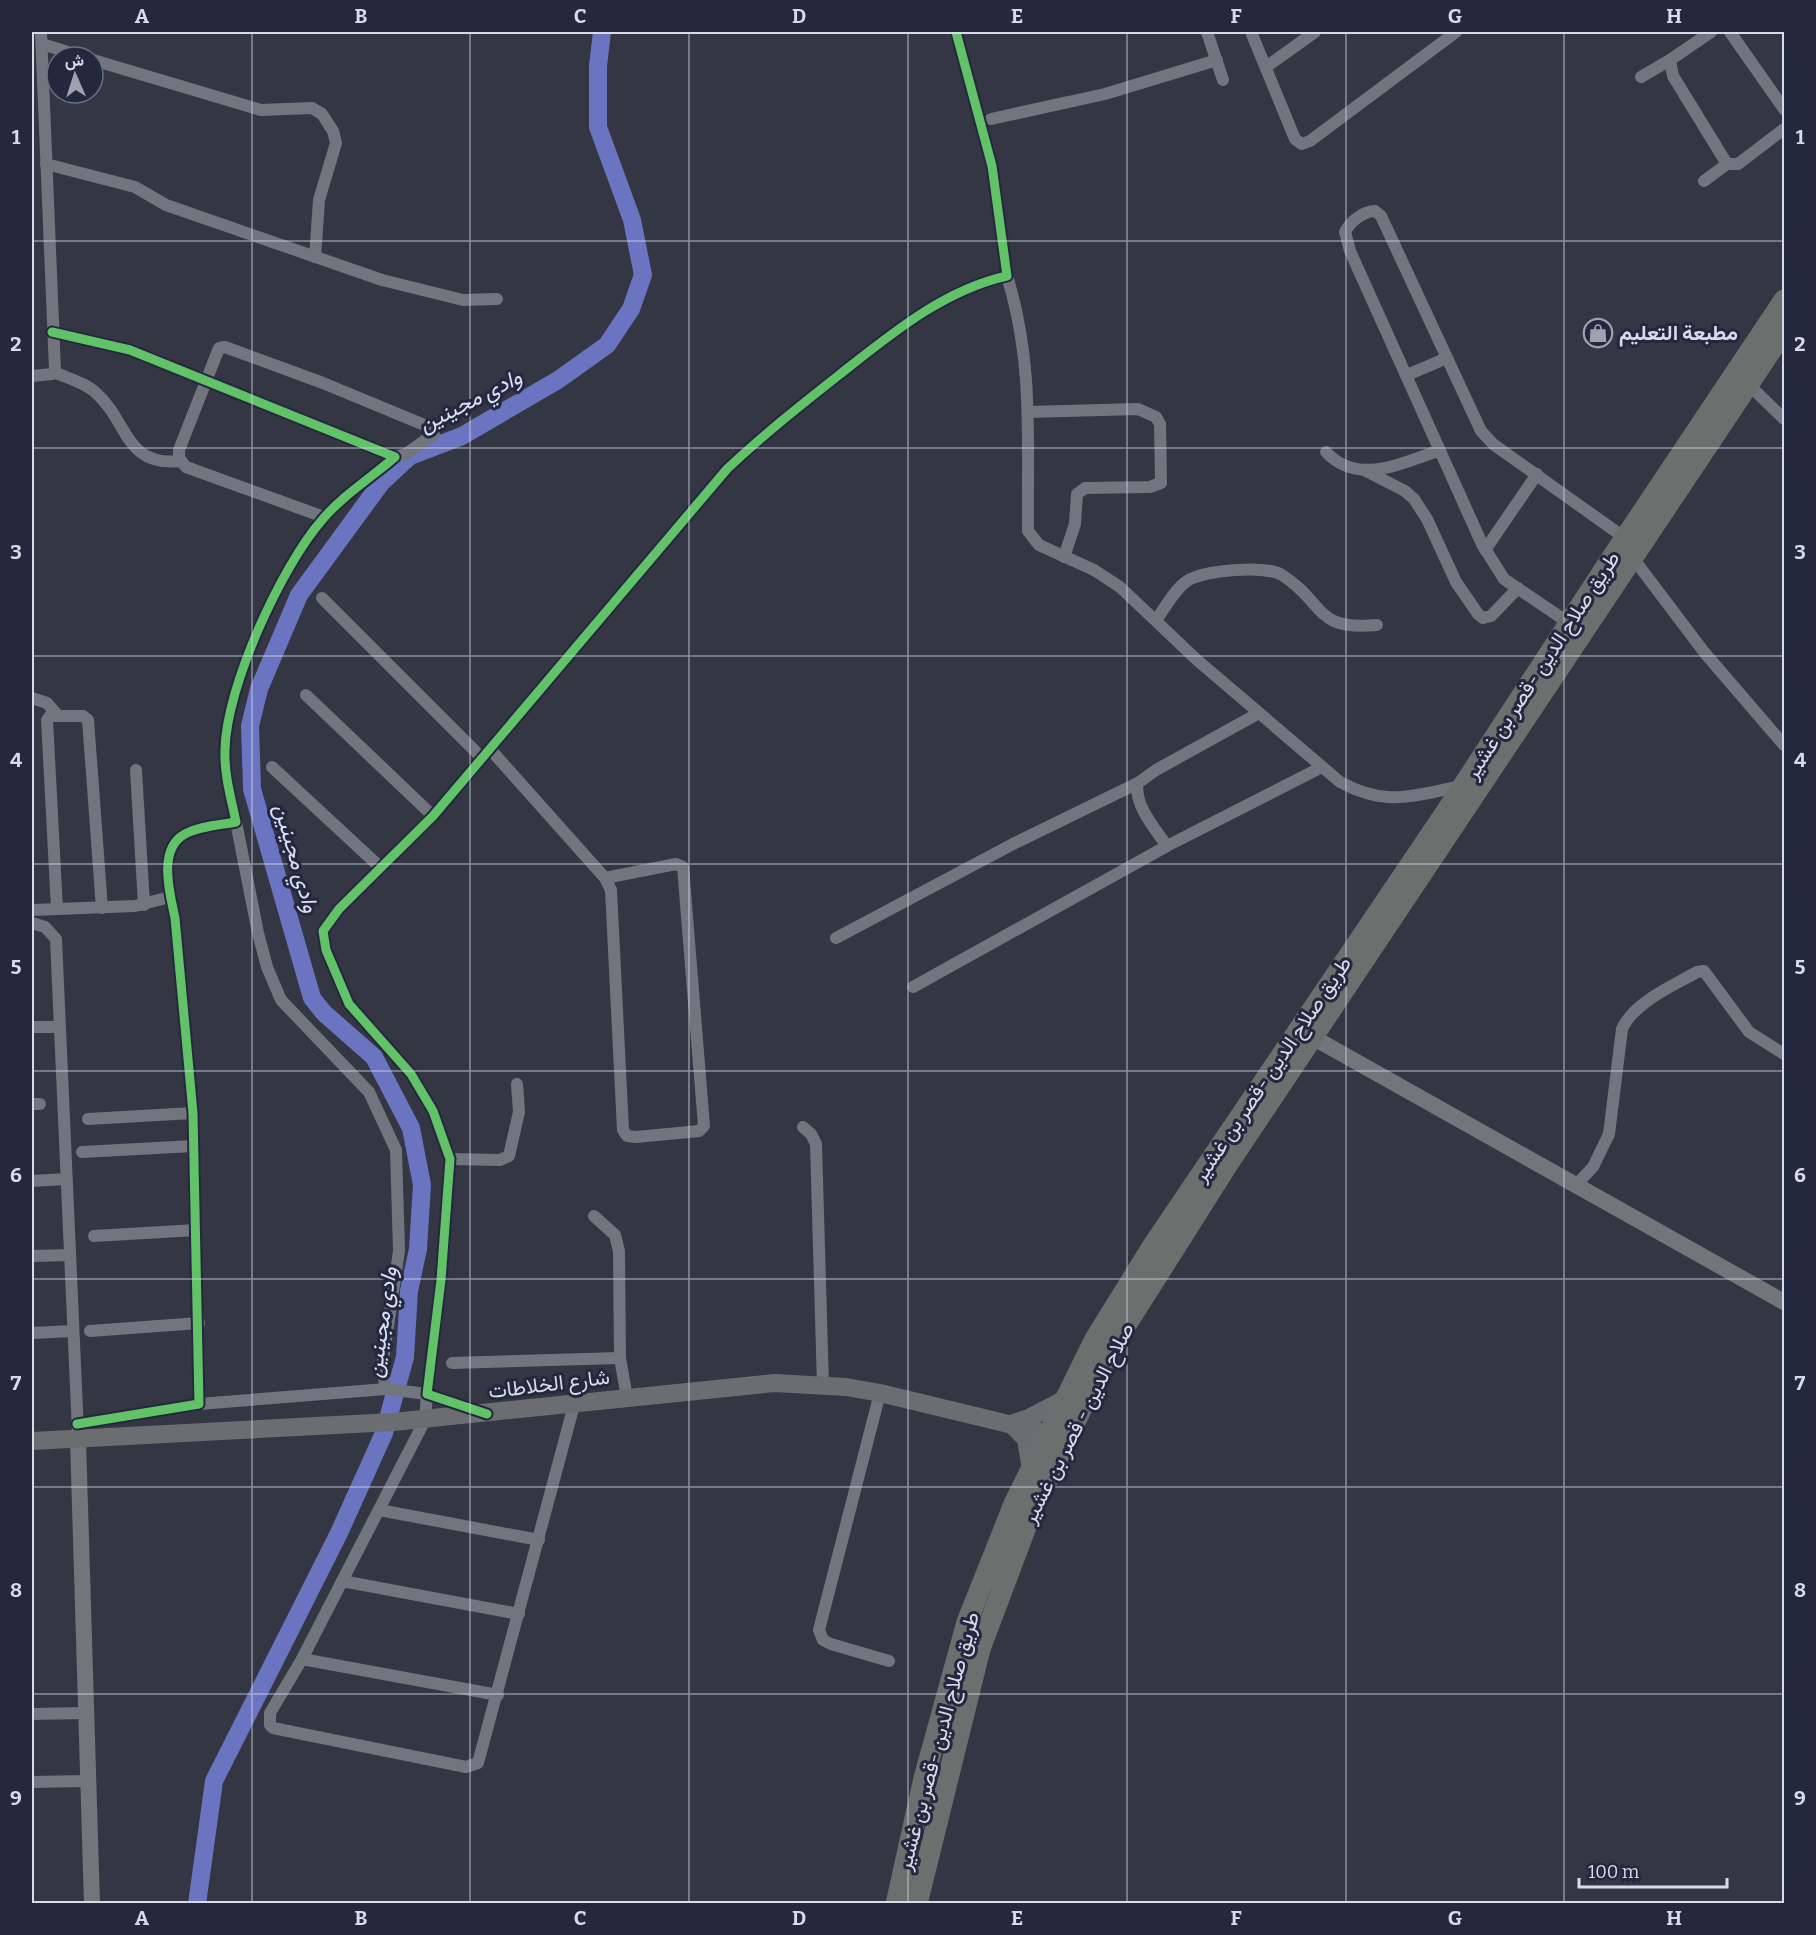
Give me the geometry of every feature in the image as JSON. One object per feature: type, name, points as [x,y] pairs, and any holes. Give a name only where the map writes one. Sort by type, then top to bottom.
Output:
[{"type":"highway","name":"طريق صلاح الدين -قصر بن غشير","points":[[896,1904],[924,1778],[967,1622],[1031,1468],[1057,1435],[1067,1398],[1102,1346],[1152,1247],[1463,786],[1625,537],[1785,300]]},
{"type":"highway","name":"صلاح الدين - قصر بن غشير","points":[[917,1904],[980,1649],[1032,1510],[1057,1435],[1102,1346],[1314,1038],[1785,331]]},
{"type":"main road","points":[[1314,1038],[1784,1299]]},
{"type":"main road","name":"شارع الخلاطات","points":[[32,1441],[78,1432],[350,1425],[425,1420],[756,1384],[823,1386],[880,1393],[1057,1435]]},
{"type":"main road","points":[[1031,1468],[1026,1439],[1011,1424],[1029,1418],[1067,1398]]},
{"type":"main road","points":[[78,1432],[92,1904]]},
{"type":"street","points":[[956,32],[992,166],[1007,276],[1022,330],[1028,412],[1028,531],[1033,541],[1094,570],[1120,587],[1197,660],[1340,782],[1379,798],[1395,799],[1463,786]]},
{"type":"street","points":[[1207,32],[1224,80]]},
{"type":"street","points":[[1251,32],[1295,139],[1302,144],[1310,141],[1456,32]]},
{"type":"street","points":[[1266,67],[1315,32]]},
{"type":"street","points":[[1641,77],[1711,32]]},
{"type":"street","points":[[1730,32],[1785,109]]},
{"type":"street","points":[[54,372],[42,38],[57,45]]},
{"type":"street","points":[[991,119],[1105,94],[1217,60]]},
{"type":"street","points":[[1670,60],[1673,76],[1727,164]]},
{"type":"street","points":[[105,64],[261,110],[312,108],[319,111],[333,131],[336,143],[319,200],[315,257]]},
{"type":"street","points":[[1704,181],[1727,164],[1738,164],[1785,129]]},
{"type":"street","points":[[46,164],[135,187],[158,202],[382,280],[464,300],[497,299]]},
{"type":"street","points":[[1569,623],[1504,579],[1485,550],[1438,451],[1407,375],[1345,237],[1349,225],[1368,211],[1375,211],[1381,216],[1480,431],[1493,444],[1625,537]]},
{"type":"street","points":[[574,1405],[482,1755],[474,1766],[278,1731],[270,1725],[270,1713],[302,1659],[425,1420],[441,1280],[450,1159],[433,1111],[411,1074],[349,1004],[323,938],[326,924],[433,816],[720,478],[759,439],[884,339],[945,299],[981,282],[1007,276]]},
{"type":"street","points":[[52,332],[130,350],[395,457]]},
{"type":"street","points":[[324,517],[186,467],[181,461],[179,450],[219,348],[225,347],[363,399],[434,429],[434,434],[406,454],[395,457],[324,517],[291,563],[255,639],[234,699],[225,747],[225,769],[258,933],[267,967],[281,1000],[369,1092],[396,1150],[399,1251],[382,1367],[386,1389]]},
{"type":"street","points":[[1407,375],[1447,358]]},
{"type":"street","points":[[32,376],[49,375],[54,372]]},
{"type":"street","points":[[54,372],[94,391],[142,454],[159,462],[181,461]]},
{"type":"street","points":[[1749,385],[1785,420]]},
{"type":"street","points":[[1028,412],[1138,409],[1156,417],[1160,424],[1161,483],[1150,487],[1085,488],[1077,494],[1075,524],[1064,557]]},
{"type":"street","points":[[1326,452],[1348,469],[1364,470],[1392,467],[1438,451]]},
{"type":"street","points":[[1364,470],[1405,491],[1414,500],[1427,519],[1456,582],[1483,618],[1491,616],[1518,588]]},
{"type":"street","points":[[1485,550],[1537,474]]},
{"type":"street","points":[[1633,558],[1704,652],[1785,745]]},
{"type":"street","points":[[1156,620],[1187,581],[1206,575],[1258,569],[1278,573],[1334,622],[1357,627],[1377,625]]},
{"type":"street","points":[[322,598],[486,754],[605,878],[611,895],[623,1130],[627,1136],[636,1137],[699,1131],[704,1126],[683,867],[676,864],[605,878]]},
{"type":"street","points":[[306,695],[433,816]]},
{"type":"street","points":[[32,698],[47,703],[58,716]]},
{"type":"street","points":[[836,938],[1013,844],[1138,783],[1156,770],[1259,713]]},
{"type":"street","points":[[57,909],[47,720],[50,716],[83,716],[88,720],[102,908]]},
{"type":"street","points":[[913,987],[1167,846],[1322,766]]},
{"type":"street","points":[[272,767],[381,868]]},
{"type":"street","points":[[136,770],[144,905]]},
{"type":"street","points":[[1138,783],[1136,790],[1146,815],[1167,846]]},
{"type":"street","points":[[199,1404],[193,1113],[180,966],[170,897],[169,859],[176,842],[194,830],[236,822]]},
{"type":"street","points":[[32,910],[144,905],[170,897]]},
{"type":"street","points":[[32,923],[45,927],[56,939],[78,1432],[199,1404],[386,1389],[427,1394],[487,1414]]},
{"type":"street","points":[[1576,1185],[1593,1167],[1609,1134],[1622,1029],[1631,1015],[1647,1003],[1697,972],[1704,971],[1749,1032],[1785,1054]]},
{"type":"street","points":[[32,1027],[59,1027]]},
{"type":"street","points":[[450,1159],[500,1160],[509,1156],[519,1112],[517,1084]]},
{"type":"street","points":[[88,1119],[193,1113]]},
{"type":"street","points":[[803,1126],[812,1134],[816,1144],[823,1386]]},
{"type":"street","points":[[82,1152],[194,1146]]},
{"type":"street","points":[[32,1180],[66,1179]]},
{"type":"street","points":[[594,1216],[615,1235],[620,1251],[620,1358],[627,1398]]},
{"type":"street","points":[[94,1236],[196,1230]]},
{"type":"street","points":[[32,1256],[70,1255]]},
{"type":"street","points":[[90,1331],[199,1323]]},
{"type":"street","points":[[32,1333],[73,1331]]},
{"type":"street","points":[[452,1363],[620,1358]]},
{"type":"street","points":[[880,1393],[819,1630],[823,1640],[831,1644],[889,1661]]},
{"type":"street","points":[[379,1510],[539,1540]]},
{"type":"street","points":[[342,1581],[519,1614]]},
{"type":"street","points":[[302,1659],[498,1695]]},
{"type":"street","points":[[32,1714],[86,1713]]},
{"type":"street","points":[[32,1782],[88,1780]]},
{"type":"waterway","name":"وادي مجينين","points":[[197,1904],[214,1781],[339,1533],[384,1433],[405,1357],[409,1291],[418,1249],[422,1185],[411,1128],[374,1057],[324,1013],[312,998],[252,789],[250,726],[259,689],[299,595],[381,483],[410,456],[462,436],[558,380],[607,345],[631,309],[643,275],[632,220],[598,127],[598,66],[602,32]]},
{"type":"cycle path","points":[[487,1414],[427,1394],[441,1280],[450,1159],[433,1111],[411,1074],[349,1004],[326,950],[323,931],[339,909],[433,816],[727,469],[796,409],[918,316],[961,292],[1007,276],[992,166],[956,32]]},
{"type":"cycle path","points":[[52,332],[130,350],[395,457],[348,495],[322,520],[290,567],[258,629],[235,694],[225,750],[228,786],[236,822],[204,827],[185,834],[176,841],[168,861],[193,1113],[199,1404],[77,1424]]},
{"type":"place","name":"مطبعة التعليم","points":[[1598,333]]}]
